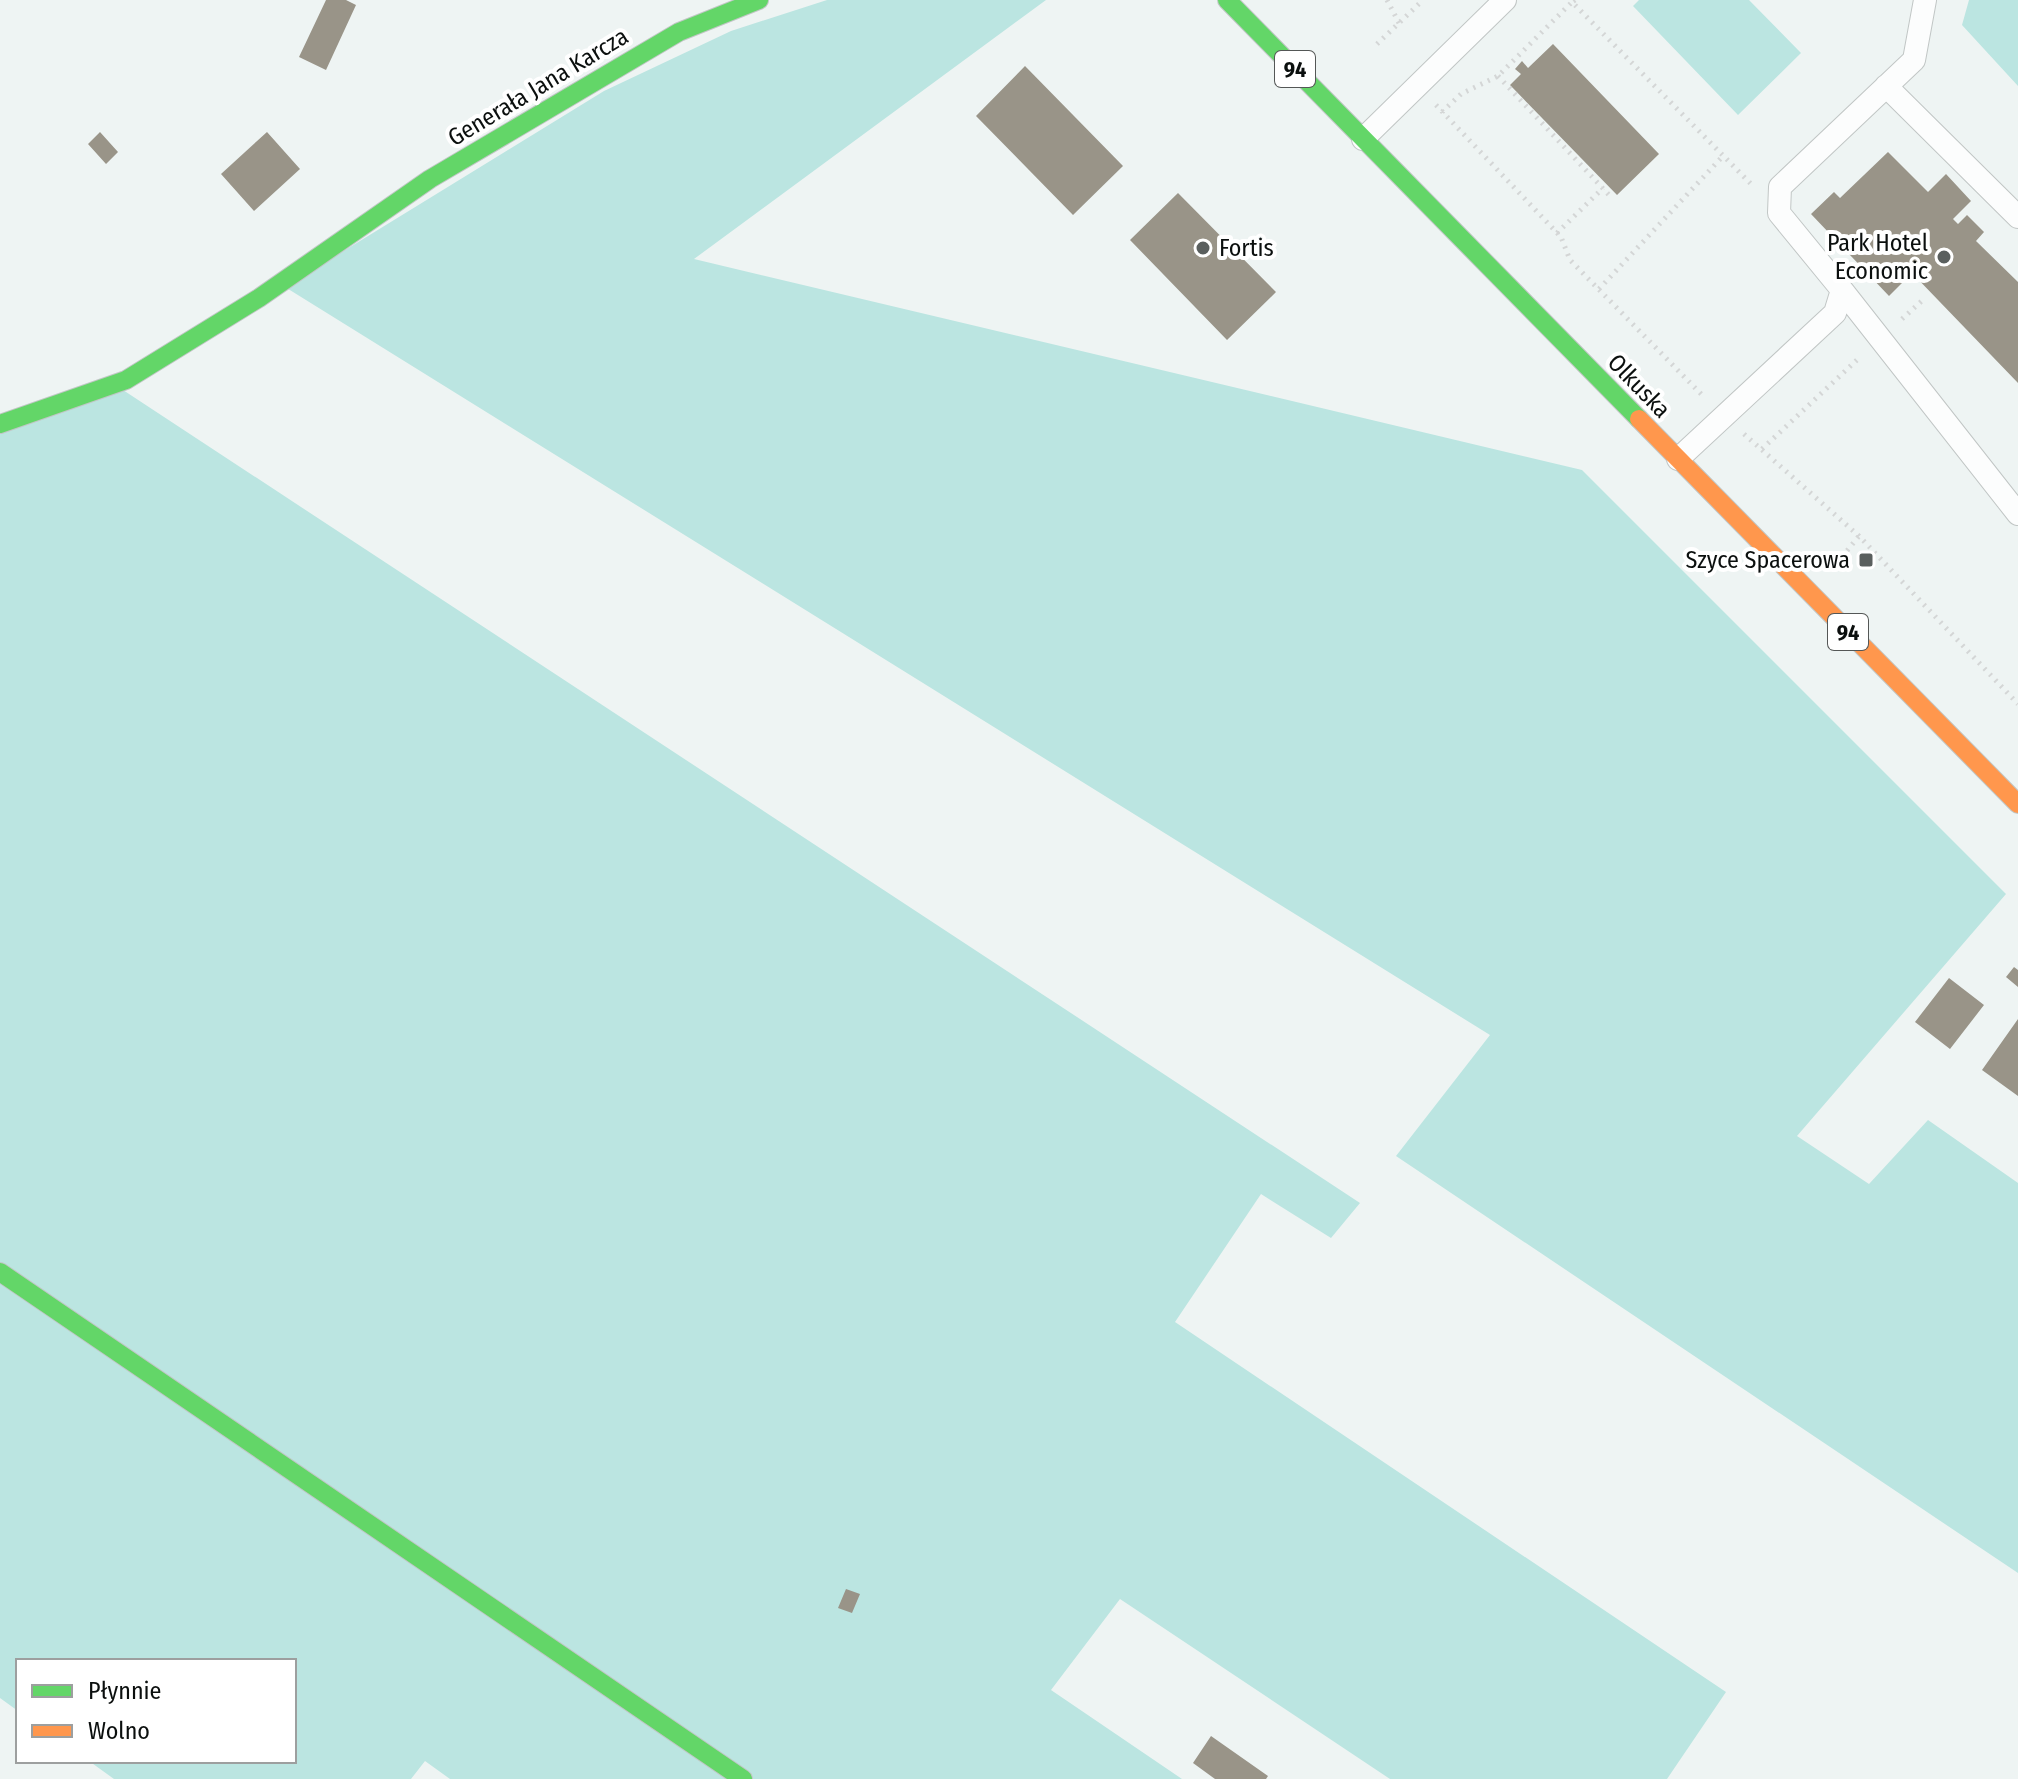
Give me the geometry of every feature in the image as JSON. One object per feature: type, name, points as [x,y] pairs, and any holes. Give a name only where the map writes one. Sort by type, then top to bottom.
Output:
[{"type":"street","name":"Generała Jana Karcza","points":[[0,424],[126,380],[259,298],[430,179],[679,32],[759,0]]},
{"type":"street","name":"Olkuska","points":[[1227,0],[2018,804]]},
{"type":"street","points":[[0,1272],[743,1779]]},
{"type":"lane","points":[[1363,139],[1505,0]]},
{"type":"lane","points":[[1923,0],[1914,60],[1780,187],[1779,213],[2018,514]]},
{"type":"lane","points":[[1886,86],[2018,217]]},
{"type":"lane","points":[[1678,459],[1835,313],[1842,290]]},
{"type":"path","points":[[1387,0],[1399,23]]},
{"type":"path","points":[[1377,44],[1423,0]]},
{"type":"path","points":[[1442,112],[1461,94],[1498,76],[1572,1],[1779,213]]},
{"type":"path","points":[[1498,76],[1610,196]]},
{"type":"path","points":[[1599,289],[1723,156]]},
{"type":"path","points":[[1557,233],[1603,188]]},
{"type":"path","points":[[1762,449],[1925,298]]},
{"type":"path","points":[[1847,572],[1837,562],[1859,536]]},
{"type":"shaded area","points":[[827,0],[1046,0],[694,259],[1582,470],[2006,894],[1797,1136],[1869,1184],[1928,1120],[2018,1183],[2018,1573],[1396,1156],[1490,1035],[285,287],[604,91],[731,31]]},
{"type":"shaded area","points":[[1639,0],[1749,0],[1801,53],[1738,115],[1633,6]]},
{"type":"shaded area","points":[[1969,0],[2018,0],[2018,86],[1962,25]]},
{"type":"shaded area","points":[[123,390],[1360,1203],[1331,1238],[1261,1194],[1175,1322],[1726,1692],[1667,1779],[1390,1779],[1120,1599],[1051,1690],[1182,1779],[450,1779],[425,1761],[411,1779],[114,1779],[92,1763],[296,1763],[296,1659],[16,1659],[16,1710],[0,1698],[0,433]]},
{"type":"building","points":[[326,0],[346,0],[356,5],[326,70],[299,57]]},
{"type":"building","points":[[1553,44],[1659,154],[1617,195],[1510,85],[1521,74],[1515,69],[1522,61],[1528,68]]},
{"type":"building","points":[[1025,66],[1123,166],[1073,215],[976,116]]},
{"type":"building","points":[[100,132],[118,152],[106,164],[88,144]]},
{"type":"building","points":[[267,132],[300,169],[254,211],[221,174]]},
{"type":"building","name":"Park Hotel Economic","points":[[1888,152],[1928,192],[1946,174],[1971,201],[1953,219],[1958,224],[1967,215],[1984,232],[1976,241],[2018,282],[2018,383],[1912,273],[1889,296],[1811,214],[1834,192],[1840,198]]},
{"type":"building","points":[[1178,193],[1276,292],[1227,340],[1130,240]]},
{"type":"building","points":[[2014,967],[2018,970],[2018,987],[2006,977]]},
{"type":"building","points":[[1949,978],[1984,1005],[1950,1049],[1915,1022]]},
{"type":"building","points":[[2018,1019],[2018,1096],[1982,1070]]},
{"type":"building","points":[[846,1589],[860,1594],[852,1613],[838,1608]]},
{"type":"building","points":[[1211,1736],[1268,1776],[1266,1779],[1215,1779],[1193,1763]]},
{"type":"traffic: fast","points":[[0,424],[126,380],[259,298],[430,179],[679,32],[759,0]]},
{"type":"traffic: fast","points":[[1227,0],[1639,419]]},
{"type":"traffic: fast","points":[[0,1272],[743,1779]]},
{"type":"traffic: slow","points":[[1639,419],[2018,804]]},
{"type":"place","name":"Fortis","points":[[1203,248]]},
{"type":"place","name":"Park Hotel Economic","points":[[1944,257]]},
{"type":"place","name":"Szyce Spacerowa","points":[[1866,560]]}]
